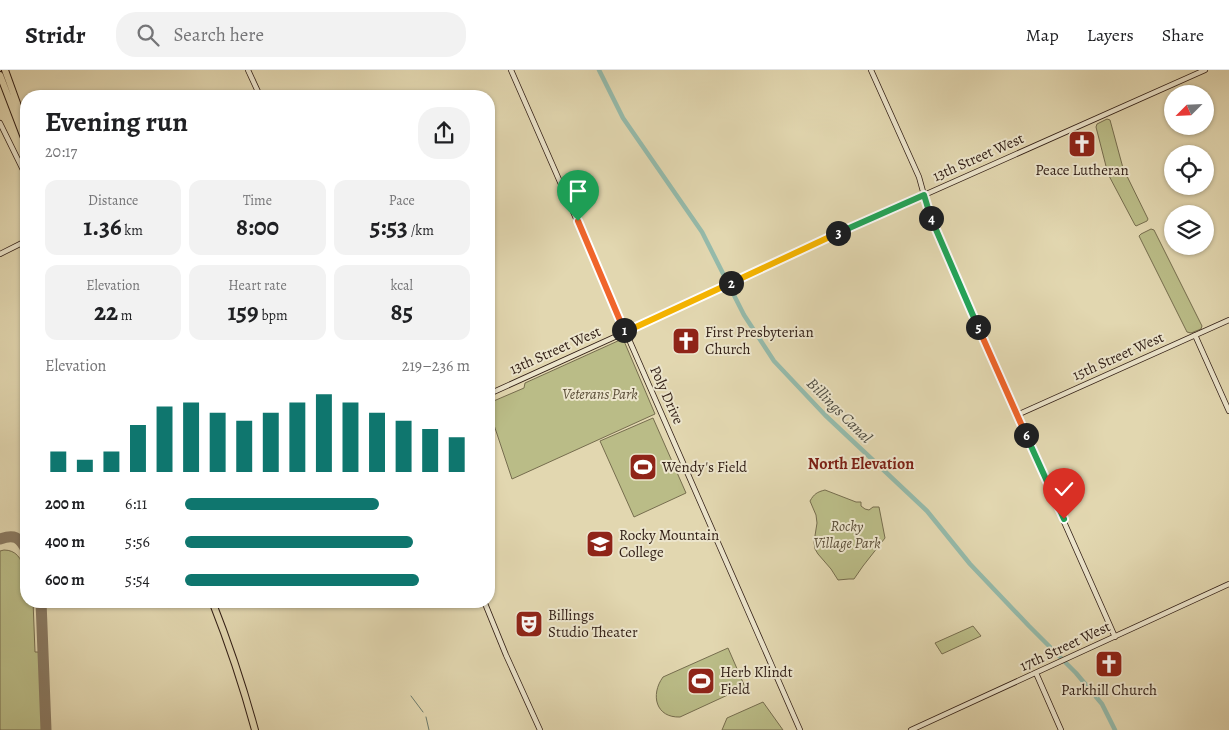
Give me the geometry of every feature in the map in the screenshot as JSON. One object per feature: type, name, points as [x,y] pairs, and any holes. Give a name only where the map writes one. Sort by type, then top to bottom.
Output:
[{"type":"highway","points":[[6,70],[20,111]]},
{"type":"highway","points":[[0,75],[20,127]]},
{"type":"highway","points":[[215,608],[244,691],[255,730]]},
{"type":"street","points":[[248,70],[257,90]]},
{"type":"street","name":"Poly Drive","points":[[511,70],[800,730]]},
{"type":"street","points":[[872,70],[919,177],[932,224],[1115,637]]},
{"type":"street","name":"13th Street West","points":[[495,391],[841,232],[1205,70]]},
{"type":"street","points":[[0,123],[20,164]]},
{"type":"street","points":[[0,254],[20,244]]},
{"type":"street","name":"15th Street West","points":[[1017,415],[1229,320]]},
{"type":"street","points":[[1195,335],[1229,411]]},
{"type":"street","name":"17th Street West","points":[[911,730],[1229,584]]},
{"type":"street","points":[[487,608],[540,730]]},
{"type":"street","points":[[1036,673],[1061,730]]},
{"type":"green space","points":[[1107,119],[1110,120],[1123,168],[1148,219],[1136,226],[1108,174],[1096,127],[1097,124]]},
{"type":"green space","points":[[1151,229],[1154,230],[1164,250],[1164,255],[1166,255],[1202,326],[1201,329],[1191,333],[1187,332],[1139,236]]},
{"type":"green space","name":"Veterans Park","points":[[620,340],[624,341],[655,414],[512,479],[495,428],[495,400],[524,388],[525,383]]},
{"type":"green space","name":"Wendy's Field","points":[[653,418],[686,493],[634,517],[600,441]]},
{"type":"green space","name":"Rocky Village Park","points":[[825,490],[856,502],[861,502],[861,506],[865,509],[869,510],[873,507],[879,507],[885,538],[854,579],[838,580],[815,549],[814,542],[817,523],[810,501],[816,494]]},
{"type":"green space","points":[[0,551],[12,551],[20,559],[20,608],[33,608],[35,652],[39,654],[42,730],[0,730]]},
{"type":"green space","points":[[973,626],[981,636],[942,654],[935,643]]},
{"type":"green space","name":"Herb Klindt Field","points":[[728,648],[745,687],[680,717],[665,714],[661,710],[656,698],[659,684],[663,677]]},
{"type":"green space","points":[[763,702],[783,730],[722,730],[727,718]]},
{"type":"waterway","name":"Billings Canal","points":[[599,70],[623,118],[702,232],[744,315],[774,361],[825,415],[927,511],[970,564],[1076,673],[1102,704],[1115,730]]},
{"type":"waterway","points":[[411,696],[423,712]]},
{"type":"waterway","points":[[426,717],[429,730]]},
{"type":"taxiway","points":[[0,539],[13,537],[20,540]]},
{"type":"taxiway","points":[[41,608],[46,730]]},
{"type":"place","name":"Peace Lutheran","points":[[1082,144]]},
{"type":"place","name":"First Presbyterian Church","points":[[686,341]]},
{"type":"place","name":"Wendy's Field","points":[[643,467]]},
{"type":"place","name":"Rocky Mountain College","points":[[600,544]]},
{"type":"place","name":"Billings Studio Theater","points":[[529,624]]},
{"type":"place","name":"Parkhill Church","points":[[1109,664]]},
{"type":"place","name":"Herb Klindt Field","points":[[701,681]]},
{"type":"district","name":"North Elevation","points":[[861,463]]},
{"type":"route","points":[[578,221],[625,332],[924,195],[932,224],[1064,519]]}]
